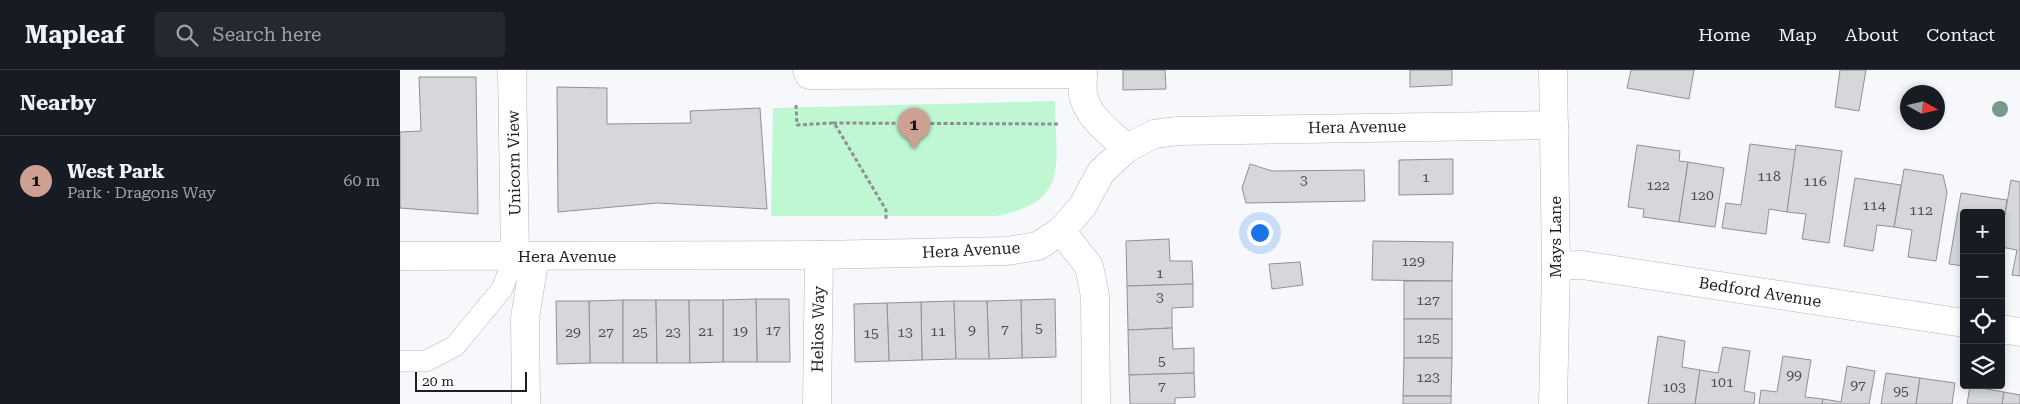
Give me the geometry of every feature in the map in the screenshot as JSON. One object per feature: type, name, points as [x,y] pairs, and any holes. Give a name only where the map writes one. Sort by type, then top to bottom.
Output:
[{"type":"street","name":"Unicorn View","points":[[512,70],[525,256],[526,404]]},
{"type":"street","name":"Mays Lane","points":[[1553,70],[1556,266],[1553,404]]},
{"type":"street","points":[[808,72],[1083,72],[1083,93],[1092,113],[1101,125],[1127,148]]},
{"type":"street","name":"Hera Avenue","points":[[400,256],[820,255],[1007,251],[1038,246],[1061,231],[1082,207],[1101,172],[1127,148],[1154,134],[1178,131],[1554,125]]},
{"type":"street","points":[[1061,231],[1088,266],[1095,296],[1096,404]]},
{"type":"street","name":"Helios Way","points":[[817,404],[820,255]]},
{"type":"street","name":"Bedford Avenue","points":[[1556,266],[1595,267],[1960,322]]},
{"type":"street","points":[[2005,330],[2020,332]]},
{"type":"lane","points":[[400,361],[426,361],[454,346],[502,289],[525,256]]},
{"type":"path","points":[[808,72],[796,100],[797,125],[832,123],[1062,124]]},
{"type":"path","points":[[832,123],[886,210],[886,253]]},
{"type":"green space","points":[[1055,101],[1056,161],[1054,176],[1048,190],[1037,201],[1020,210],[996,216],[771,216],[773,108]]},
{"type":"building","points":[[1123,70],[1165,70],[1166,89],[1123,90]]},
{"type":"building","points":[[1410,70],[1452,70],[1452,85],[1410,87]]},
{"type":"building","points":[[1631,70],[1694,70],[1689,99],[1627,88]]},
{"type":"building","points":[[1840,70],[1866,70],[1859,111],[1835,107]]},
{"type":"building","points":[[419,77],[476,77],[478,214],[400,208],[400,132],[421,131]]},
{"type":"building","points":[[557,87],[607,88],[607,124],[691,123],[690,111],[760,108],[767,209],[657,203],[558,212]]},
{"type":"building","points":[[1750,144],[1796,150],[1787,212],[1769,209],[1766,234],[1722,228],[1726,203],[1741,205]]},
{"type":"building","points":[[1637,145],[1680,151],[1679,161],[1688,162],[1679,222],[1643,217],[1644,209],[1628,207]]},
{"type":"building","points":[[1796,145],[1842,151],[1829,243],[1802,239],[1806,214],[1787,212]]},
{"type":"building","points":[[1453,159],[1453,194],[1399,195],[1399,160]]},
{"type":"building","points":[[1688,162],[1724,168],[1715,227],[1679,222]]},
{"type":"building","points":[[1250,164],[1272,171],[1364,170],[1365,201],[1246,203],[1242,188]]},
{"type":"building","points":[[1904,169],[1943,175],[1947,192],[1936,261],[1908,257],[1912,230],[1894,227]]},
{"type":"building","points":[[1855,178],[1901,185],[1894,227],[1877,225],[1873,251],[1844,246]]},
{"type":"building","points":[[2011,180],[2020,182],[2020,276],[2012,275],[2017,250],[2005,248],[2005,214]]},
{"type":"building","points":[[1961,193],[2007,200],[2005,212],[2005,209],[1960,209],[1960,265],[1949,264]]},
{"type":"building","points":[[1169,239],[1170,261],[1192,261],[1193,284],[1127,286],[1126,241]]},
{"type":"building","points":[[1373,241],[1453,242],[1452,281],[1372,280]]},
{"type":"building","points":[[1300,262],[1303,285],[1272,289],[1269,264]]},
{"type":"building","points":[[1404,281],[1452,281],[1452,319],[1404,319]]},
{"type":"building","points":[[1193,284],[1193,307],[1172,308],[1172,328],[1128,330],[1127,286]]},
{"type":"building","points":[[756,299],[789,299],[790,362],[757,362]]},
{"type":"building","points":[[756,299],[757,362],[723,362],[723,300]]},
{"type":"building","points":[[1055,299],[1056,357],[1022,358],[1021,300]]},
{"type":"building","points":[[623,300],[623,363],[590,363],[589,301]]},
{"type":"building","points":[[623,300],[656,300],[657,363],[623,363]]},
{"type":"building","points":[[656,300],[689,300],[690,363],[657,363]]},
{"type":"building","points":[[689,300],[723,300],[723,362],[690,363]]},
{"type":"building","points":[[1021,300],[1022,358],[989,359],[987,301]]},
{"type":"building","points":[[556,301],[589,301],[590,363],[557,364]]},
{"type":"building","points":[[954,301],[956,359],[922,360],[921,302]]},
{"type":"building","points":[[954,301],[987,301],[989,359],[956,359]]},
{"type":"building","points":[[921,302],[922,360],[889,361],[887,303]]},
{"type":"building","points":[[887,303],[889,361],[855,362],[854,304]]},
{"type":"building","points":[[1404,319],[1452,319],[1452,358],[1404,358]]},
{"type":"building","points":[[1172,328],[1173,349],[1194,348],[1194,373],[1129,375],[1128,330]]},
{"type":"building","points":[[1658,336],[1685,341],[1682,367],[1700,370],[1695,404],[1648,404]]},
{"type":"building","points":[[1723,347],[1750,351],[1744,391],[1755,393],[1754,404],[1695,404],[1700,370],[1718,373]]},
{"type":"building","points":[[1783,356],[1811,360],[1805,397],[1823,399],[1822,404],[1759,404],[1761,390],[1777,392]]},
{"type":"building","points":[[1404,358],[1452,358],[1451,396],[1403,396]]},
{"type":"building","points":[[1847,366],[1875,371],[1869,404],[1822,404],[1823,399],[1841,402]]},
{"type":"building","points":[[1194,373],[1195,397],[1175,398],[1175,404],[1130,404],[1129,375]]},
{"type":"building","points":[[1886,373],[1920,378],[1916,404],[1881,404]]},
{"type":"building","points":[[1920,378],[1955,383],[1952,404],[1916,404]]},
{"type":"building","points":[[1970,389],[1987,389],[2004,392],[2002,404],[1967,404]]},
{"type":"building","points":[[2004,392],[2020,395],[2020,404],[2002,404]]},
{"type":"building","points":[[1403,396],[1451,396],[1451,404],[1403,404]]},
{"type":"place","name":"West Park","points":[[914,149]]}]
